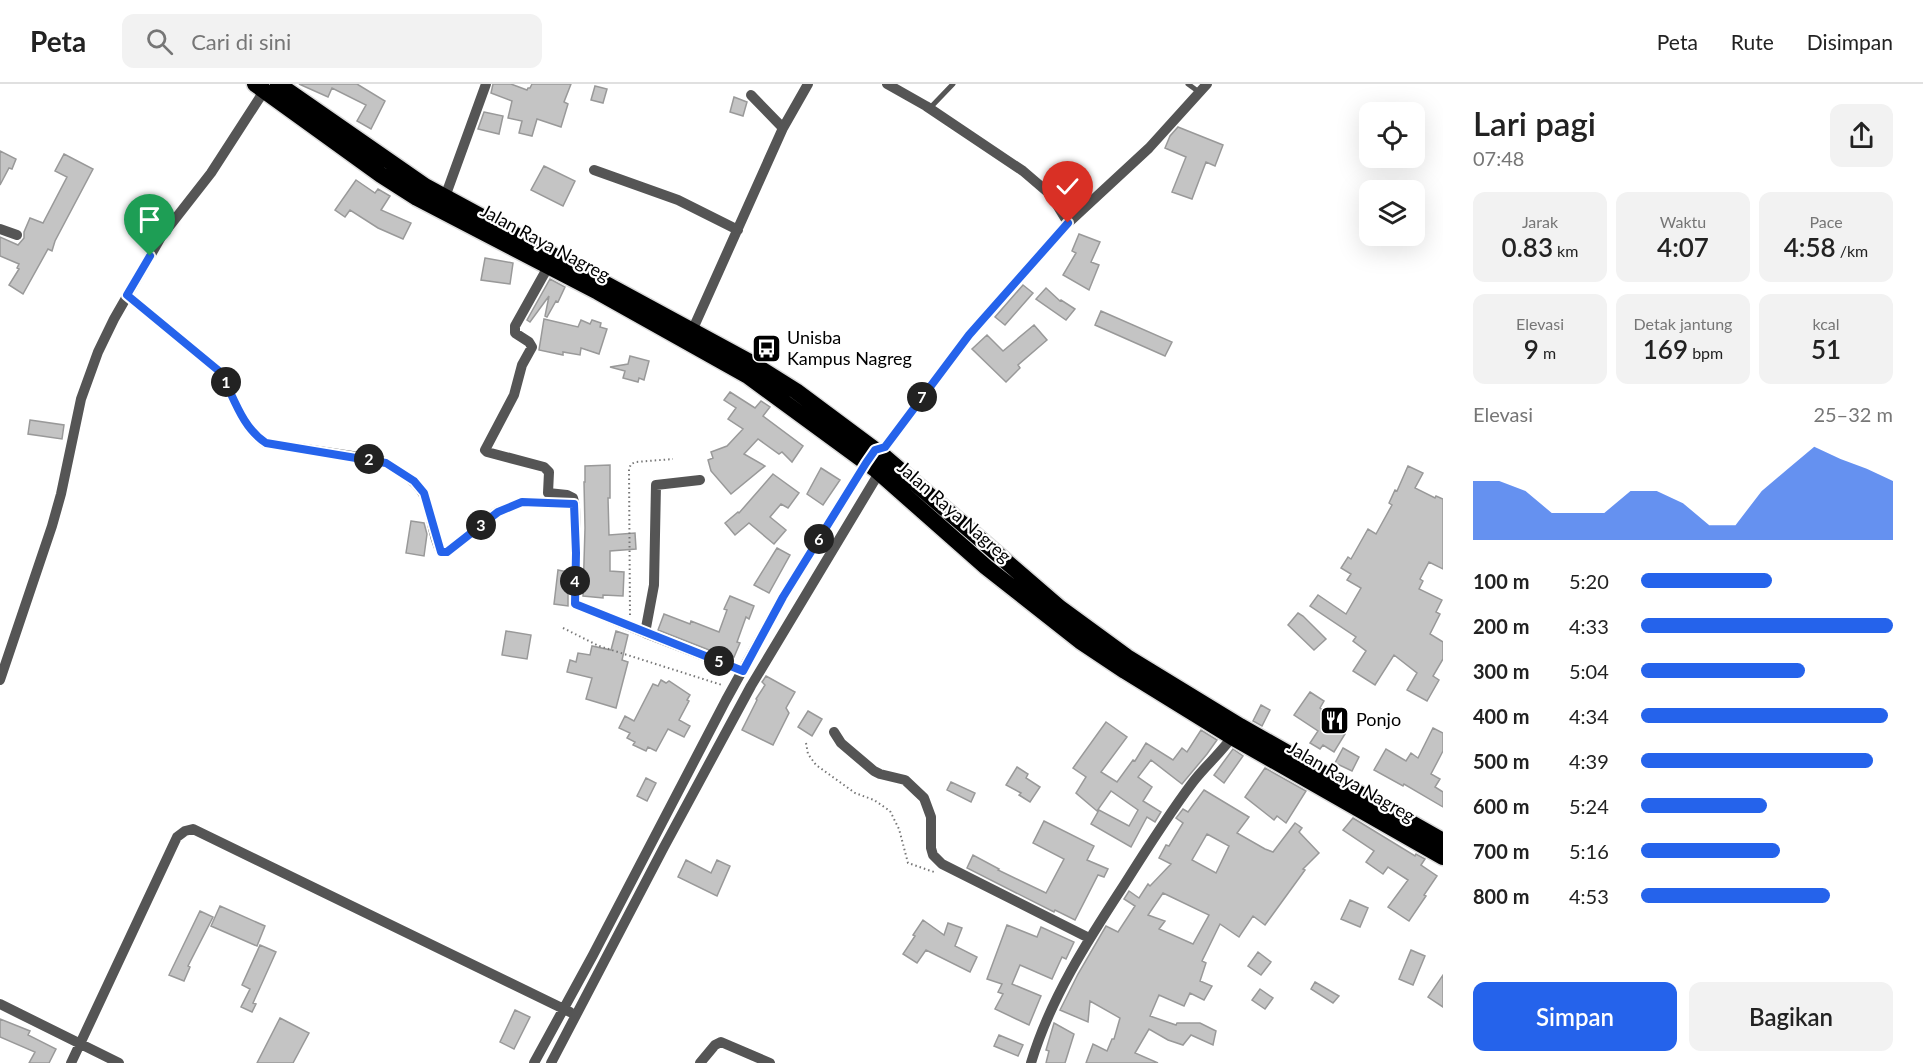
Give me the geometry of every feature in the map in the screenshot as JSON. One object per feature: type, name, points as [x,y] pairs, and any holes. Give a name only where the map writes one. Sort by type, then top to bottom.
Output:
[{"type":"highway","name":"Jalan Raya Nagreg","points":[[266,86],[425,186],[748,361],[796,391],[986,543],[1043,594],[1086,628],[1236,731],[1443,857]]},
{"type":"highway","name":"Jalan Raya Nagreg","points":[[266,86],[381,175],[417,198],[598,292],[748,376],[878,458]]},
{"type":"highway","name":"Jalan Raya Nagreg","points":[[1236,731],[1443,841]]},
{"type":"street","points":[[445,197],[486,84]]},
{"type":"street","points":[[692,331],[783,128],[808,84]]},
{"type":"street","points":[[887,84],[1023,171],[1051,195],[1068,223]]},
{"type":"street","points":[[534,1063],[783,597],[878,458],[969,335],[1068,223],[1149,148],[1208,84]]},
{"type":"street","points":[[0,680],[58,505],[81,399],[98,352],[127,295],[161,237],[211,172],[266,86]]},
{"type":"street","points":[[751,95],[783,128]]},
{"type":"street","points":[[594,170],[678,200],[738,230]]},
{"type":"street","points":[[0,229],[17,235]]},
{"type":"street","points":[[548,267],[515,326],[515,333],[529,342],[532,347],[522,365],[514,395],[485,450],[546,468],[549,475],[548,493],[573,498],[576,553],[575,604],[743,671]]},
{"type":"street","points":[[127,295],[219,371],[247,425],[266,443],[379,460],[414,481],[424,493],[441,552],[447,552],[498,512],[522,502],[574,504]]},
{"type":"street","points":[[551,1063],[669,838],[878,458]]},
{"type":"street","points":[[645,633],[654,585],[656,485],[700,480]]},
{"type":"street","points":[[754,650],[767,659]]},
{"type":"street","points":[[1031,1063],[1045,1023],[1089,938],[1165,821],[1236,731]]},
{"type":"street","points":[[834,732],[841,743],[874,771],[905,780],[924,798],[931,817],[931,848],[933,855],[942,864],[1089,938]]},
{"type":"street","points":[[71,1063],[177,837],[193,829],[576,1015]]},
{"type":"street","points":[[0,1004],[119,1063]]},
{"type":"street","points":[[700,1063],[715,1045],[721,1042],[770,1063]]},
{"type":"lane","points":[[929,109],[953,84]]},
{"type":"lane","points":[[1188,84],[1199,92]]},
{"type":"path","points":[[631,627],[629,469],[631,464],[636,462],[673,459]]},
{"type":"path","points":[[563,628],[599,646],[733,688]]},
{"type":"path","points":[[806,743],[808,754],[816,765],[855,793],[874,800],[890,812],[899,829],[908,863],[931,871]]},
{"type":"building","points":[[299,84],[357,84],[385,101],[371,129],[357,121],[366,105],[332,88],[328,97]]},
{"type":"building","points":[[493,84],[511,84],[527,90],[532,84],[571,84],[564,102],[568,104],[561,127],[537,119],[532,136],[519,133],[522,121],[508,118],[512,101],[491,93]]},
{"type":"building","points":[[595,86],[607,89],[603,103],[591,100]]},
{"type":"building","points":[[734,97],[747,102],[743,116],[730,112]]},
{"type":"building","points":[[484,112],[503,116],[499,134],[478,129]]},
{"type":"building","points":[[1178,127],[1223,145],[1215,166],[1206,162],[1192,199],[1172,192],[1186,157],[1165,148],[1170,136]]},
{"type":"building","points":[[0,151],[16,159],[12,169],[9,168],[0,185]]},
{"type":"building","points":[[64,154],[93,169],[52,251],[48,249],[23,294],[9,285],[19,269],[17,268],[19,264],[0,256],[0,237],[18,245],[24,238],[30,218],[43,223],[67,177],[55,171]]},
{"type":"building","points":[[544,166],[575,181],[563,206],[531,190]]},
{"type":"building","points":[[356,180],[375,193],[378,189],[390,196],[381,210],[411,223],[403,239],[378,228],[350,210],[345,217],[335,210]]},
{"type":"building","points":[[1079,234],[1100,242],[1091,262],[1099,265],[1089,290],[1063,275],[1076,253],[1072,251]]},
{"type":"building","points":[[485,258],[513,263],[510,284],[481,280]]},
{"type":"building","points":[[550,279],[565,287],[547,317],[545,316],[549,296],[530,322],[527,320]]},
{"type":"building","points":[[1023,285],[1033,293],[1005,325],[995,317]]},
{"type":"building","points":[[1046,288],[1060,301],[1075,309],[1066,320],[1036,299]]},
{"type":"building","points":[[1101,311],[1172,342],[1165,356],[1095,325]]},
{"type":"building","points":[[544,319],[578,327],[581,320],[590,324],[592,320],[601,323],[600,327],[607,329],[599,354],[581,348],[580,355],[563,352],[563,355],[539,350]]},
{"type":"building","points":[[1034,325],[1047,340],[1018,365],[1020,368],[1006,382],[972,349],[987,335],[1003,351]]},
{"type":"building","points":[[630,356],[649,361],[644,380],[639,378],[638,382],[623,378],[625,371],[610,367],[628,364]]},
{"type":"building","points":[[730,392],[755,408],[761,401],[770,407],[763,416],[803,446],[792,462],[782,452],[779,454],[758,439],[744,454],[765,466],[731,494],[711,471],[708,460],[713,458],[711,452],[727,446],[743,429],[728,419],[736,408],[724,400]]},
{"type":"building","points":[[30,420],[64,425],[62,439],[28,434]]},
{"type":"building","points":[[610,465],[609,535],[635,533],[636,549],[610,551],[610,571],[624,572],[623,596],[603,595],[603,598],[583,596],[585,466]]},
{"type":"building","points":[[1408,466],[1423,473],[1415,488],[1435,498],[1436,496],[1443,499],[1443,569],[1429,562],[1420,579],[1423,581],[1419,589],[1442,600],[1436,612],[1440,614],[1430,634],[1443,642],[1443,659],[1433,676],[1439,680],[1427,701],[1407,690],[1417,673],[1394,655],[1375,685],[1353,671],[1366,651],[1353,641],[1356,637],[1310,606],[1318,595],[1346,614],[1361,588],[1347,580],[1351,574],[1341,568],[1348,557],[1351,559],[1368,529],[1376,534],[1392,505],[1389,503]]},
{"type":"building","points":[[821,468],[840,480],[823,505],[807,494]]},
{"type":"building","points":[[773,474],[799,493],[788,508],[781,504],[770,517],[786,530],[774,544],[749,523],[735,535],[725,523],[739,513]]},
{"type":"building","points":[[411,521],[424,523],[427,534],[424,556],[406,553]]},
{"type":"building","points":[[777,548],[790,555],[769,593],[754,585]]},
{"type":"building","points":[[558,570],[568,572],[568,606],[554,604]]},
{"type":"building","points":[[730,596],[754,606],[749,619],[746,617],[734,657],[728,654],[727,657],[658,630],[664,614],[719,632],[727,610],[724,609]]},
{"type":"building","points":[[1298,613],[1326,639],[1314,650],[1288,625]]},
{"type":"building","points":[[506,631],[531,635],[527,659],[502,655]]},
{"type":"building","points":[[616,631],[628,635],[622,660],[628,662],[616,708],[586,699],[592,678],[567,672],[570,660],[576,662],[578,653],[590,655],[592,646],[611,650]]},
{"type":"building","points":[[766,676],[795,692],[786,708],[789,713],[773,745],[742,730],[765,685],[762,682]]},
{"type":"building","points":[[661,680],[666,683],[669,681],[690,695],[679,720],[690,726],[684,737],[668,729],[656,751],[648,747],[646,751],[633,745],[635,742],[627,738],[630,733],[619,728],[625,716],[634,721],[653,684],[658,686]]},
{"type":"building","points":[[1310,692],[1324,701],[1320,708],[1340,722],[1336,728],[1345,734],[1334,752],[1323,745],[1320,749],[1310,743],[1318,731],[1294,715]]},
{"type":"building","points":[[1261,705],[1270,710],[1262,726],[1253,721]]},
{"type":"building","points":[[808,711],[822,719],[812,736],[798,727]]},
{"type":"building","points":[[1106,722],[1127,737],[1101,772],[1117,782],[1133,760],[1135,761],[1146,743],[1173,760],[1182,748],[1187,752],[1201,730],[1217,740],[1182,784],[1151,760],[1138,777],[1152,787],[1143,801],[1161,812],[1155,822],[1147,817],[1131,847],[1091,824],[1099,810],[1129,826],[1138,810],[1111,791],[1097,811],[1076,793],[1086,777],[1073,768]]},
{"type":"building","points":[[1433,728],[1443,733],[1443,751],[1431,774],[1440,779],[1435,787],[1443,792],[1443,807],[1404,784],[1403,786],[1374,770],[1386,749],[1406,761],[1411,753],[1418,758]]},
{"type":"building","points":[[1343,748],[1359,757],[1352,771],[1335,763]]},
{"type":"building","points":[[1233,749],[1243,756],[1224,783],[1214,775]]},
{"type":"building","points":[[1017,767],[1028,774],[1026,778],[1040,787],[1030,802],[1019,795],[1021,793],[1006,785]]},
{"type":"building","points":[[1265,768],[1306,791],[1286,823],[1277,816],[1274,820],[1245,797]]},
{"type":"building","points":[[646,778],[656,783],[647,801],[637,796]]},
{"type":"building","points":[[951,782],[975,793],[971,802],[947,790]]},
{"type":"building","points":[[1204,790],[1249,817],[1237,833],[1265,849],[1273,852],[1295,823],[1302,828],[1299,832],[1319,853],[1303,869],[1305,870],[1265,925],[1253,916],[1239,937],[1220,924],[1202,961],[1206,963],[1200,981],[1212,986],[1204,1000],[1190,993],[1184,1006],[1159,995],[1150,1016],[1176,1025],[1177,1023],[1200,1023],[1216,1031],[1213,1045],[1191,1035],[1183,1045],[1168,1040],[1149,1029],[1135,1053],[1158,1063],[1086,1063],[1093,1044],[1107,1051],[1114,1039],[1120,1018],[1090,1001],[1088,1022],[1060,1010],[1106,926],[1118,932],[1135,906],[1124,899],[1129,891],[1139,898],[1148,884],[1150,886],[1171,864],[1159,858],[1183,823],[1176,818],[1183,809],[1188,812]],"holes":[[[1207,834],[1229,846],[1216,873],[1192,860]],[[1163,893],[1209,915],[1193,944],[1159,929],[1165,921],[1148,915]]]},
{"type":"building","points":[[1353,818],[1415,856],[1416,854],[1425,859],[1421,865],[1437,876],[1409,921],[1388,907],[1408,880],[1388,867],[1383,874],[1366,862],[1374,851],[1343,830]]},
{"type":"building","points":[[1044,821],[1094,846],[1087,860],[1108,869],[1104,877],[1098,875],[1075,920],[1055,910],[1054,912],[967,868],[973,855],[1046,893],[1064,859],[1033,843]]},
{"type":"building","points":[[686,860],[711,873],[717,860],[730,866],[717,896],[678,877]]},
{"type":"building","points":[[1350,900],[1368,908],[1360,927],[1341,919]]},
{"type":"building","points":[[220,906],[265,926],[257,946],[211,926]]},
{"type":"building","points":[[200,911],[213,917],[188,966],[190,967],[184,981],[169,975]]},
{"type":"building","points":[[923,920],[944,935],[948,923],[962,928],[955,946],[977,957],[970,972],[926,950],[917,963],[903,954]]},
{"type":"building","points":[[1007,925],[1037,937],[1041,927],[1074,942],[1066,959],[1062,957],[1052,979],[1020,965],[1012,984],[1041,996],[1029,1025],[995,1009],[1003,994],[998,992],[1002,984],[987,979]]},
{"type":"building","points":[[260,945],[276,952],[253,1003],[256,1004],[252,1012],[241,1007],[250,989],[242,985]]},
{"type":"building","points":[[1411,950],[1425,956],[1413,985],[1399,979]]},
{"type":"building","points":[[1258,952],[1271,962],[1261,975],[1248,966]]},
{"type":"building","points":[[1443,975],[1443,1007],[1428,997]]},
{"type":"building","points":[[1315,982],[1339,996],[1333,1003],[1311,989]]},
{"type":"building","points":[[1260,989],[1273,998],[1265,1009],[1252,1000]]},
{"type":"building","points":[[515,1010],[530,1017],[514,1049],[500,1042]]},
{"type":"building","points":[[280,1018],[309,1033],[293,1063],[257,1063]]},
{"type":"building","points":[[0,1019],[30,1031],[28,1035],[56,1049],[49,1063],[29,1063],[35,1052],[0,1037]]},
{"type":"building","points":[[1054,1023],[1074,1034],[1065,1063],[1046,1063],[1049,1051],[1046,1050]]},
{"type":"building","points":[[999,1035],[1023,1045],[1018,1056],[994,1046]]},
{"type":"place","name":"Unisba Kampus Nagreg","points":[[766,348]]},
{"type":"place","name":"Ponjo","points":[[1335,720]]},
{"type":"route","points":[[150,256],[127,295],[219,371],[255,436],[266,443],[379,460],[386,463],[414,481],[424,493],[441,552],[447,552],[498,512],[522,502],[574,504],[575,604],[743,671],[783,597],[875,450],[885,447],[969,335],[1068,223]]}]
